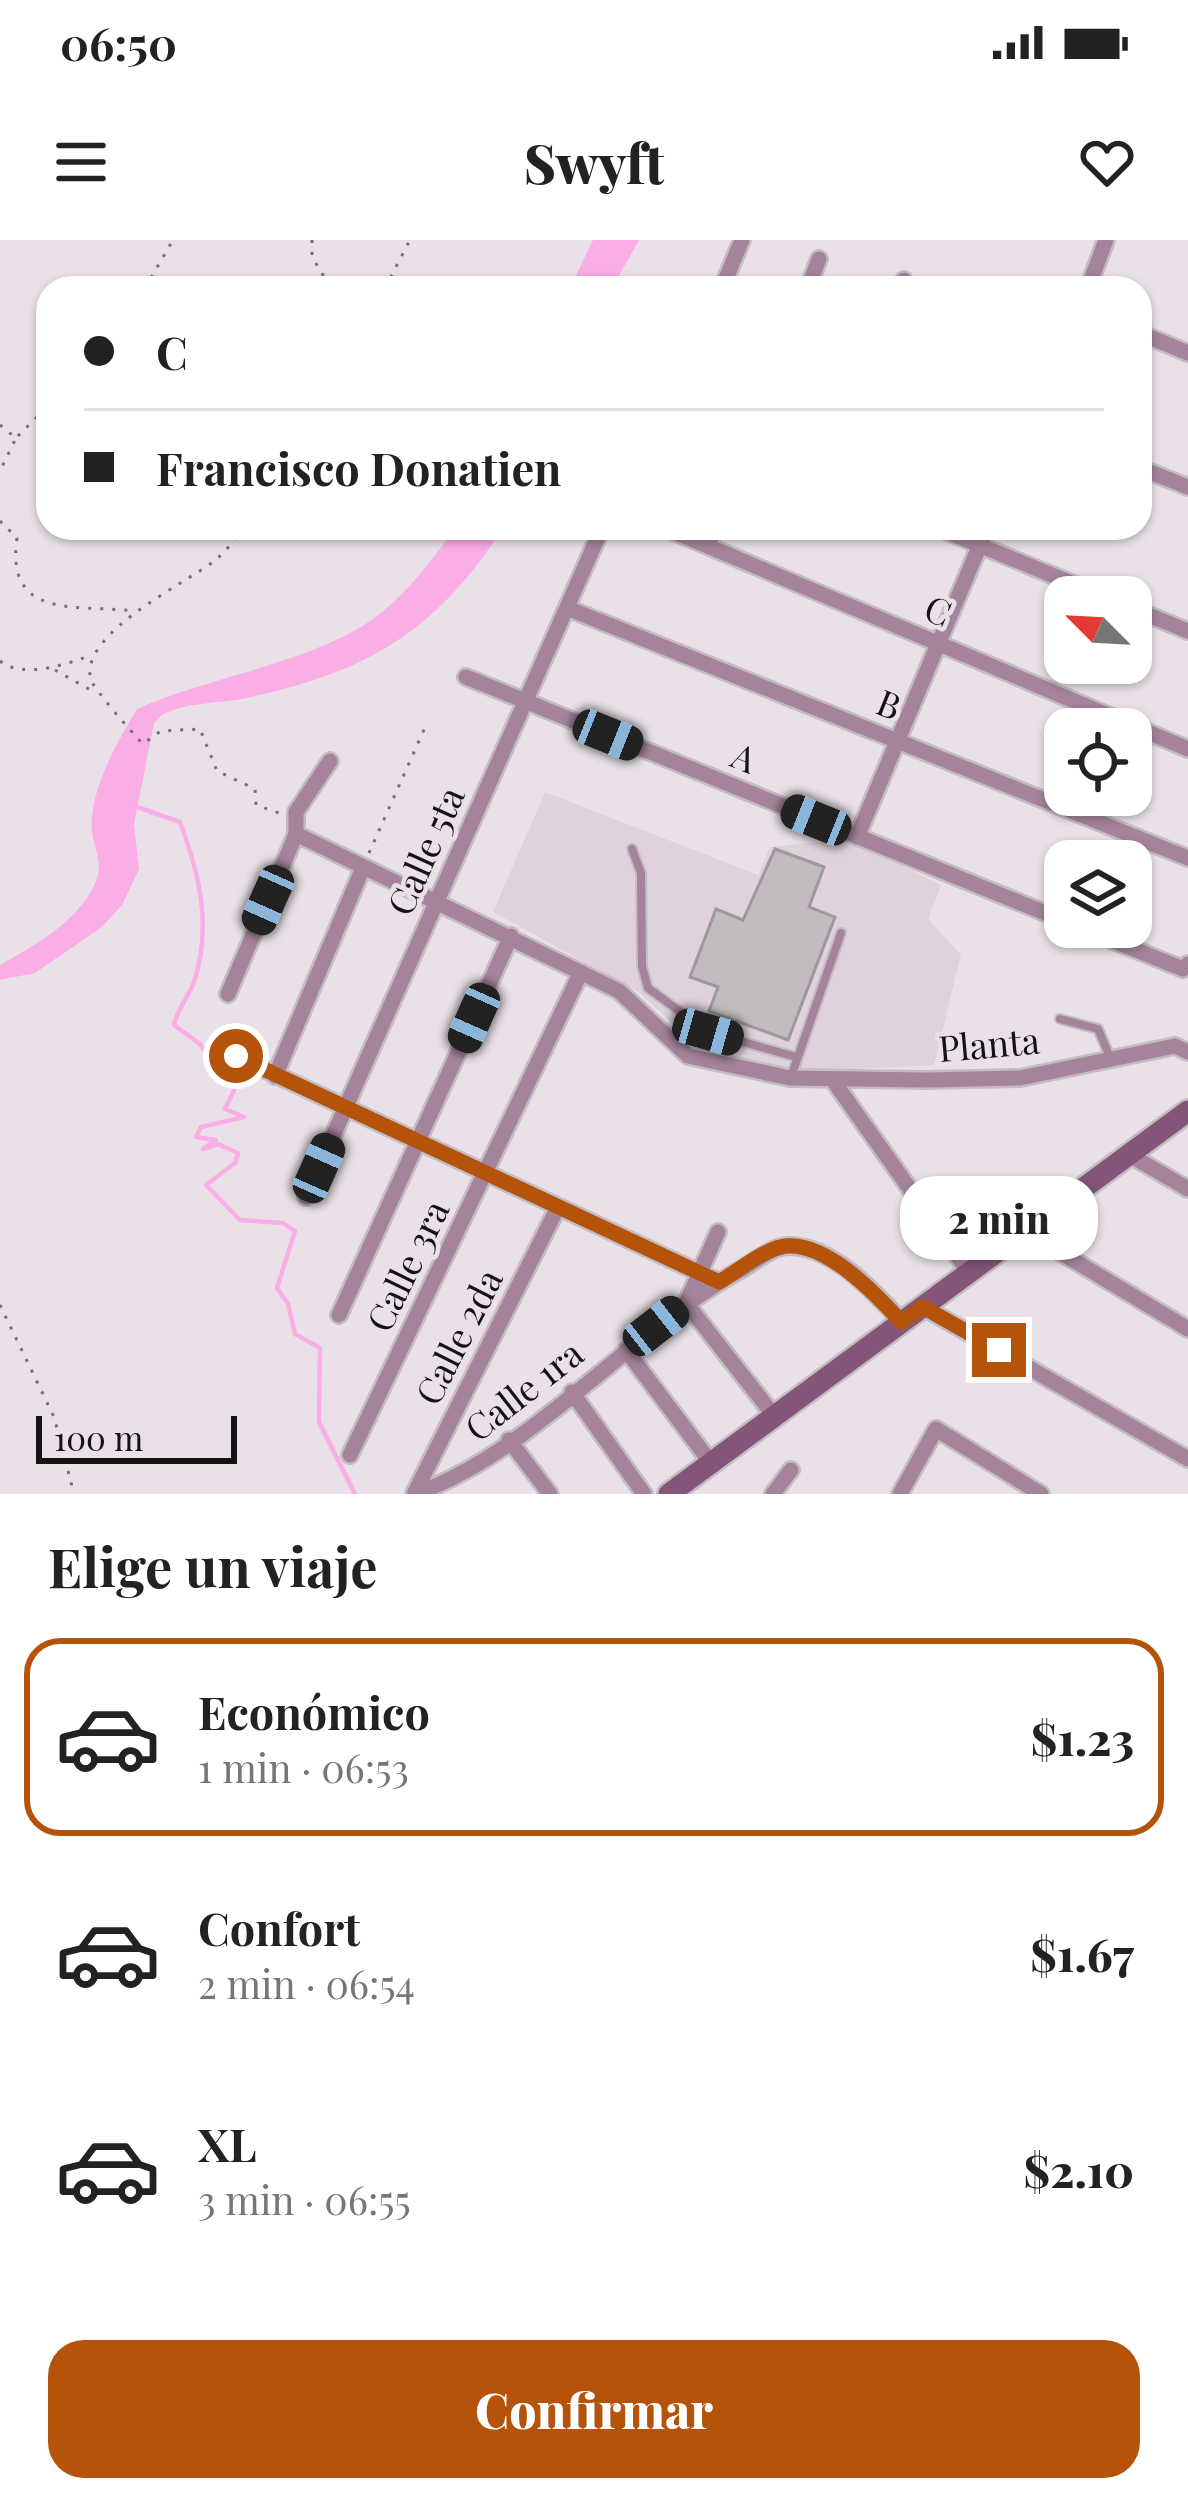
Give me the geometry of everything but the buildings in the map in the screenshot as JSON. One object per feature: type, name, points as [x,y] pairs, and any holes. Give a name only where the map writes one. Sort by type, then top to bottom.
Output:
[{"type":"street","points":[[727,276],[742,240]]},
{"type":"street","points":[[1092,276],[1106,240]]},
{"type":"street","points":[[813,276],[819,259]]},
{"type":"street","points":[[1152,338],[1188,353]]},
{"type":"street","points":[[1152,473],[1188,488]]},
{"type":"street","name":"Calle 5ta","points":[[306,1198],[597,540]]},
{"type":"street","name":"C","points":[[694,540],[1188,749]]},
{"type":"street","points":[[708,546],[710,540]]},
{"type":"street","points":[[968,540],[1055,576]]},
{"type":"street","points":[[857,836],[982,540]]},
{"type":"street","name":"B","points":[[567,608],[1188,858]]},
{"type":"street","points":[[1152,616],[1188,631]]},
{"type":"street","name":"A","points":[[466,677],[1044,912]]},
{"type":"street","points":[[228,994],[296,826],[330,760]]},
{"type":"street","points":[[296,826],[362,870],[619,991],[688,1056],[790,1078]]},
{"type":"street","points":[[274,1076],[362,870]]},
{"type":"street","points":[[339,1315],[511,937]]},
{"type":"street","points":[[1135,948],[1185,967]]},
{"type":"street","name":"Calle 3ra","points":[[350,1455],[581,972]]},
{"type":"street","name":"Planta","points":[[790,1078],[1021,1078],[1175,1046],[1188,1052]]},
{"type":"street","points":[[236,1056],[719,1282]]},
{"type":"street","points":[[832,1079],[968,1271]]},
{"type":"street","points":[[680,1492],[711,1463],[1188,1111]]},
{"type":"street","points":[[1127,1154],[1188,1190]]},
{"type":"street","name":"Calle 2da","points":[[414,1494],[559,1207]]},
{"type":"street","points":[[1023,1230],[1188,1329]]},
{"type":"street","points":[[718,1232],[686,1303],[775,1417]]},
{"type":"street","name":"Calle 1ra","points":[[414,1494],[456,1488],[509,1440],[686,1303],[782,1246],[801,1247],[868,1286],[901,1322]]},
{"type":"street","points":[[923,1307],[1188,1459]]},
{"type":"street","points":[[626,1350],[711,1463]]},
{"type":"street","points":[[572,1392],[644,1494]]},
{"type":"street","points":[[899,1494],[936,1429],[1042,1494]]},
{"type":"street","points":[[509,1440],[550,1494]]},
{"type":"street","points":[[773,1494],[791,1470]]},
{"type":"lane","points":[[632,850],[641,873],[642,966],[648,988],[681,1018],[708,1032],[796,1057]]},
{"type":"lane","points":[[790,1078],[841,933]]},
{"type":"lane","points":[[1060,1019],[1098,1029],[1110,1057]]},
{"type":"path","points":[[152,276],[173,240]]},
{"type":"path","points":[[312,240],[312,257],[324,276]]},
{"type":"path","points":[[391,276],[410,240]]},
{"type":"path","points":[[0,471],[16,438],[36,418]]},
{"type":"path","points":[[0,425],[16,438]]},
{"type":"path","points":[[0,521],[17,538],[19,573],[39,602],[136,612]]},
{"type":"path","points":[[0,661],[11,670],[54,669],[94,655],[136,612],[212,563],[233,540]]},
{"type":"path","points":[[94,655],[91,681],[143,744],[161,731],[200,728],[217,771],[255,789],[256,805],[296,826]]},
{"type":"path","points":[[54,669],[98,693]]},
{"type":"path","points":[[362,870],[427,723]]},
{"type":"path","points":[[0,1305],[54,1417],[74,1494]]},
{"type":"shaded area","points":[[593,240],[639,240],[619,276],[576,276]]},
{"type":"shaded area","points":[[446,540],[494,540],[453,594],[397,641],[366,659],[293,686],[162,715],[154,723],[134,824],[139,869],[122,905],[102,927],[35,973],[0,980],[0,965],[70,918],[90,892],[99,866],[92,817],[99,785],[137,709],[334,641],[388,607]]},
{"type":"shaded area","points":[[545,792],[758,875],[770,847],[847,839],[941,885],[928,919],[961,955],[934,1065],[810,1071],[747,1064],[686,1035],[637,991],[493,912]]},
{"type":"waterway","points":[[131,805],[180,822],[198,882],[203,921],[199,961],[174,1025],[200,1044],[234,1090],[225,1109],[244,1117],[201,1127],[196,1137],[216,1140],[203,1149],[218,1144],[238,1153],[235,1163],[206,1185],[240,1220],[283,1223],[295,1231],[277,1288],[288,1304],[295,1334],[320,1348],[319,1422],[355,1494]]},
{"type":"route","points":[[236,1056],[719,1282],[782,1246],[801,1247],[868,1286],[901,1322],[923,1307],[999,1350]]}]
